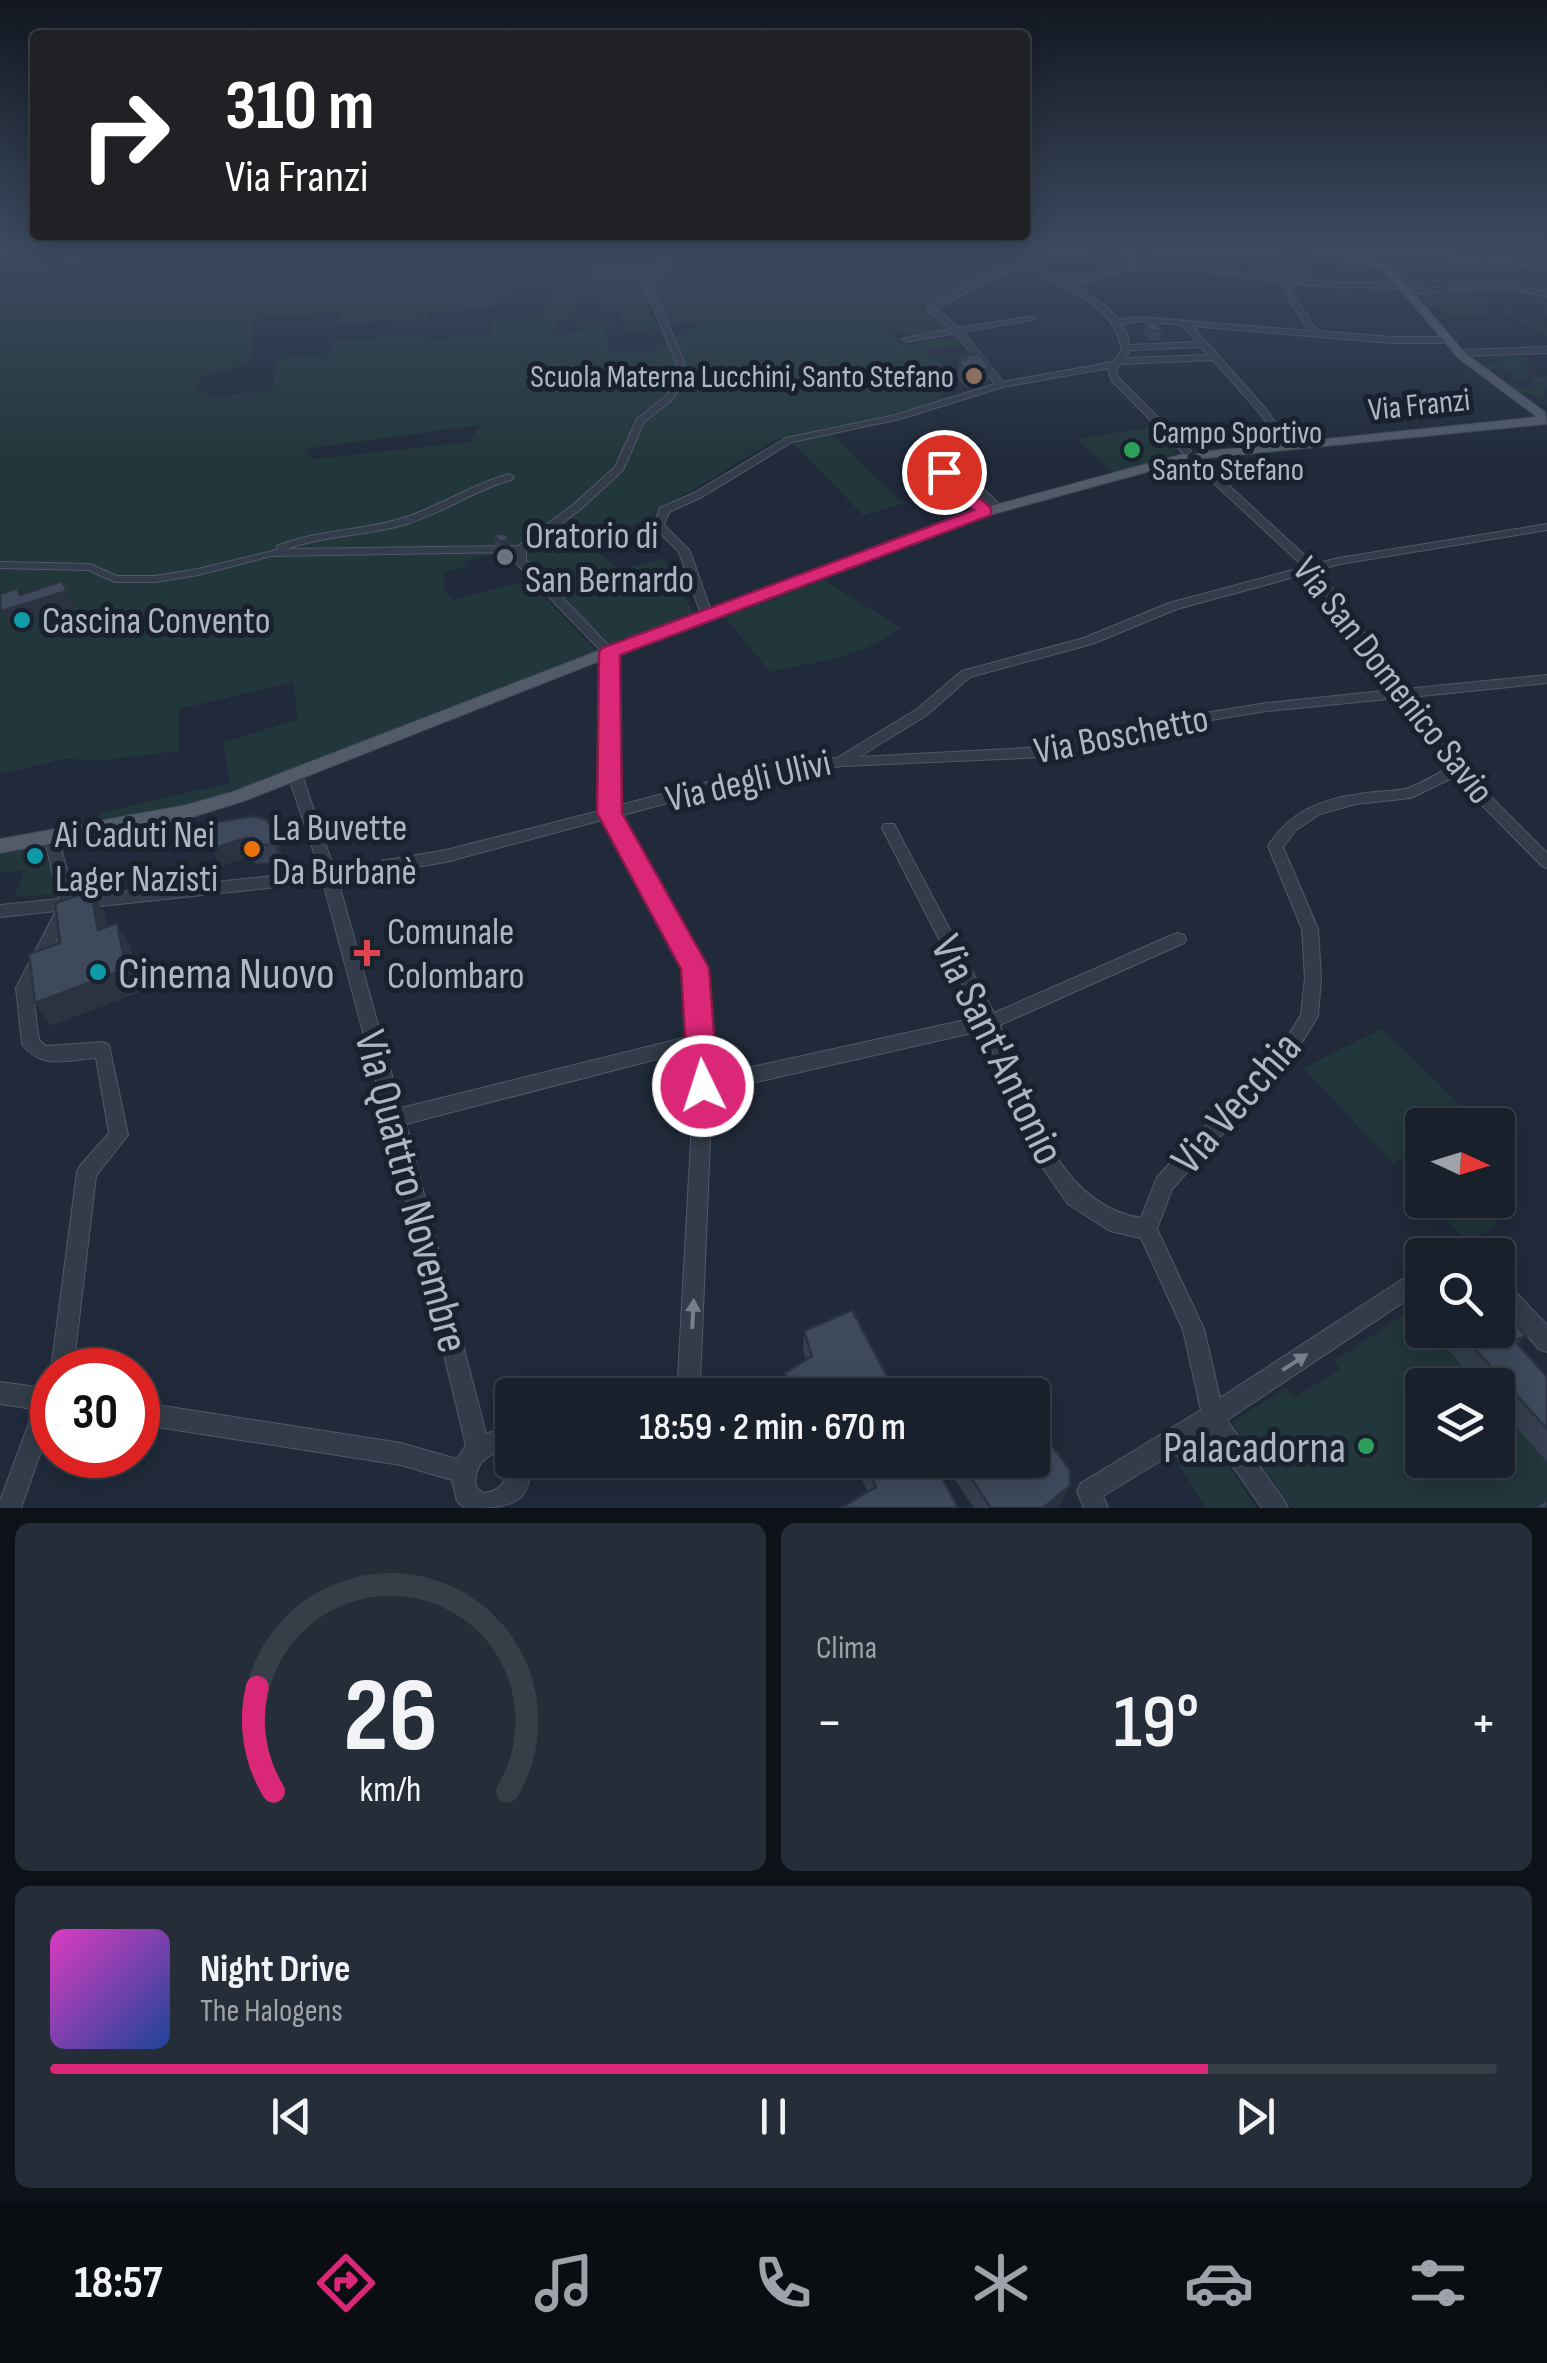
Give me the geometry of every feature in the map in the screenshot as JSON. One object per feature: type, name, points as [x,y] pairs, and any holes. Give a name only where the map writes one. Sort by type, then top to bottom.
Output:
[{"type":"main road","points":[[1433,320],[1459,353],[1545,416]]},
{"type":"main road","name":"Via Franzi","points":[[610,652],[991,510],[1191,456],[1545,416]]},
{"type":"main road","points":[[0,846],[186,812],[610,652]]},
{"type":"street","points":[[0,565],[90,567],[115,579],[155,579],[272,553],[520,549],[578,508],[619,468],[640,422],[681,384],[684,374],[662,320]]},
{"type":"street","points":[[954,320],[964,326],[1001,384]]},
{"type":"street","points":[[906,340],[964,326],[1011,320]]},
{"type":"street","points":[[1114,320],[1126,348],[1118,362]]},
{"type":"street","points":[[1117,323],[1131,320]]},
{"type":"street","points":[[1159,320],[1448,340]]},
{"type":"street","points":[[1307,320],[1316,334]]},
{"type":"street","points":[[1184,322],[1288,446]]},
{"type":"street","points":[[1126,348],[1204,344]]},
{"type":"street","points":[[1459,353],[1547,350]]},
{"type":"street","points":[[708,617],[684,550],[658,526],[664,510],[698,495],[789,440],[897,418],[1001,384],[1118,362],[1214,357]]},
{"type":"street","name":"Via San Domenico Savio","points":[[1118,362],[1112,370],[1114,379],[1312,568],[1456,770],[1547,862]]},
{"type":"street","points":[[924,452],[991,510]]},
{"type":"street","points":[[951,463],[991,510]]},
{"type":"street","points":[[272,553],[289,544],[402,522],[509,477]]},
{"type":"street","name":"Via degli Ulivi","points":[[329,876],[446,856],[768,771],[840,762],[922,712],[966,674],[1048,654],[1172,606],[1312,568],[1547,527]]},
{"type":"street","points":[[520,549],[520,561],[610,652],[610,813],[695,968],[703,1086],[690,1378]]},
{"type":"street","name":"Via Boschetto","points":[[840,762],[1044,752],[1198,718],[1547,679]]},
{"type":"street","name":"Via Vecchia","points":[[1147,1229],[1164,1183],[1288,1052],[1309,1016],[1313,978],[1310,930],[1275,846],[1291,826],[1315,810],[1356,799],[1411,793],[1456,770]]},
{"type":"street","name":"Via Quattro Novembre","points":[[295,774],[329,876],[395,1118],[478,1448]]},
{"type":"street","name":"Via Sant'Antonio","points":[[889,828],[990,1022],[1035,1141],[1074,1197],[1117,1224],[1147,1229]]},
{"type":"street","points":[[51,837],[68,903],[24,988],[32,1044],[43,1054],[103,1050],[119,1135],[88,1172],[65,1348]]},
{"type":"street","points":[[0,910],[329,876]]},
{"type":"street","points":[[703,1086],[990,1022],[1178,939]]},
{"type":"street","points":[[395,1118],[700,1041]]},
{"type":"street","points":[[1147,1229],[1193,1328],[1217,1423],[1276,1508]]},
{"type":"street","points":[[1093,1500],[1168,1443],[1186,1446],[1213,1430],[1217,1423],[1405,1290]]},
{"type":"street","points":[[1515,1306],[1547,1340]]},
{"type":"street","points":[[0,1393],[30,1397]]},
{"type":"street","points":[[160,1416],[401,1454],[463,1472]]},
{"type":"street","points":[[495,1442],[478,1448],[463,1472],[465,1493],[470,1500],[498,1506],[514,1490],[516,1478]]},
{"type":"street","points":[[9,1508],[30,1454]]},
{"type":"green space","points":[[0,320],[254,320],[250,363],[200,378],[198,390],[211,397],[272,390],[278,358],[330,354],[332,341],[419,334],[429,339],[492,334],[492,321],[497,320],[573,320],[555,322],[554,335],[604,328],[610,355],[654,349],[711,321],[663,320],[943,320],[952,328],[918,336],[891,328],[889,332],[898,342],[923,348],[919,341],[955,337],[962,345],[924,349],[931,358],[971,358],[938,361],[948,373],[933,376],[945,387],[937,390],[945,402],[773,441],[595,549],[619,570],[664,558],[694,614],[603,646],[537,579],[540,569],[515,561],[506,550],[464,562],[466,568],[445,571],[443,589],[453,600],[516,583],[534,585],[598,653],[235,795],[97,825],[99,813],[230,783],[223,742],[297,720],[294,682],[179,709],[179,751],[108,760],[63,759],[0,774]],"holes":[[[480,425],[470,442],[312,459],[305,449]]]},
{"type":"green space","points":[[339,320],[393,320],[339,324]]},
{"type":"green space","points":[[622,320],[655,320],[660,328],[624,332]]},
{"type":"green space","points":[[1515,320],[1547,326],[1547,335]]},
{"type":"green space","points":[[1477,354],[1519,354],[1534,365],[1524,366],[1530,373],[1528,378],[1547,377],[1547,389],[1543,390],[1547,402],[1527,392],[1517,393],[1502,382],[1510,381],[1521,388],[1538,384],[1529,378],[1512,379],[1513,375],[1502,368],[1485,370],[1480,366],[1502,363]]},
{"type":"green space","name":"Campo Sportivo Santo Stefano","points":[[1159,426],[1176,446],[1174,455],[1112,473],[1077,439]]},
{"type":"green space","points":[[832,434],[903,504],[863,515],[791,442]]},
{"type":"green space","points":[[824,580],[901,628],[853,653],[770,672],[725,617]]},
{"type":"green space","points":[[46,843],[64,894],[14,897],[25,870],[0,873],[0,851]]},
{"type":"green space","points":[[1382,1029],[1464,1108],[1405,1108],[1405,1156],[1393,1163],[1303,1068]]},
{"type":"green space","points":[[1445,1218],[1491,1218],[1497,1224],[1474,1238],[1464,1238]]},
{"type":"green space","points":[[1405,1314],[1405,1348],[1447,1348],[1464,1368],[1405,1368],[1405,1478],[1515,1478],[1515,1425],[1547,1462],[1547,1499],[1534,1508],[1292,1508],[1232,1422],[1286,1388],[1294,1398],[1340,1369],[1334,1361]]},
{"type":"green space","points":[[1210,1437],[1256,1508],[1206,1508],[1175,1458]]},
{"type":"building","points":[[1156,322],[1163,331],[1151,331],[1145,323]]},
{"type":"building","points":[[979,354],[990,367],[969,374],[959,360]]},
{"type":"building","points":[[493,534],[507,534],[508,540],[500,542]]},
{"type":"building","points":[[62,581],[67,591],[2,611],[0,594],[17,588],[20,595]]},
{"type":"building","points":[[254,816],[267,820],[274,844],[248,847],[246,838],[212,849],[216,822]]},
{"type":"building","points":[[91,891],[98,930],[117,923],[126,969],[35,1003],[29,954],[60,943],[55,903]]},
{"type":"building","points":[[852,1310],[888,1378],[787,1378],[785,1373],[812,1356],[804,1331]]},
{"type":"building","points":[[1515,1323],[1526,1336],[1515,1341]]},
{"type":"building","points":[[1515,1341],[1547,1377],[1547,1429],[1515,1393],[1515,1368],[1492,1368],[1474,1348],[1515,1348]]},
{"type":"building","points":[[1050,1443],[1070,1470],[1070,1486],[1043,1508],[991,1508],[971,1478],[1050,1478]]},
{"type":"building","points":[[872,1478],[942,1478],[958,1508],[840,1508],[876,1487]]},
{"type":"place","name":"Scuola Materna Lucchini, Santo Stefano","points":[[974,376]]},
{"type":"place","name":"Campo Sportivo Santo Stefano","points":[[1132,450]]},
{"type":"place","name":"Oratorio di San Bernardo","points":[[505,557]]},
{"type":"place","name":"Cascina Convento","points":[[22,620]]},
{"type":"place","name":"La Buvette Da Burbanè","points":[[252,849]]},
{"type":"place","name":"Ai Caduti Nei Lager Nazisti","points":[[35,856]]},
{"type":"place","name":"Comunale Colombaro","points":[[367,953]]},
{"type":"place","name":"Cinema Nuovo","points":[[98,972]]},
{"type":"place","name":"Palacadorna","points":[[1366,1446]]},
{"type":"route","points":[[703,1086],[695,968],[610,813],[610,652],[985,512],[944,472]]}]
